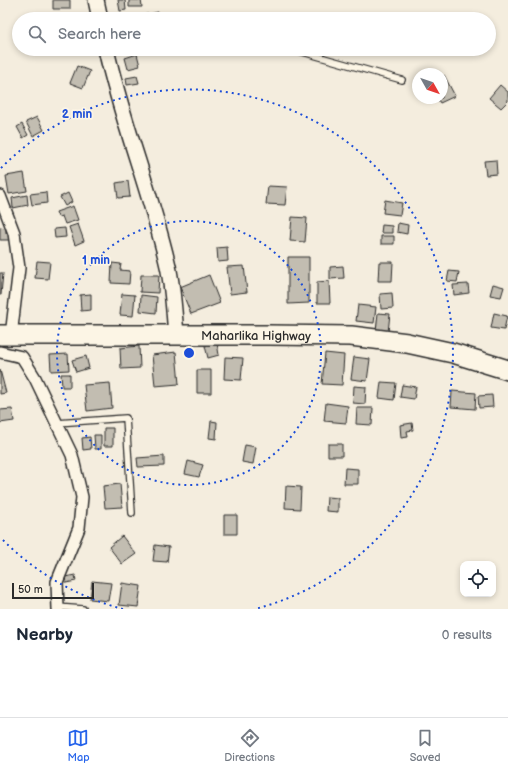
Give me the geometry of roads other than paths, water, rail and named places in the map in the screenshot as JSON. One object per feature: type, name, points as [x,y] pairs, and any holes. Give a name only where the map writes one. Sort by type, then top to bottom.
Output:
[{"type":"highway","name":"Maharlika Highway","points":[[6,336],[351,336],[407,343],[453,353],[508,370]]},
{"type":"street","points":[[96,0],[99,12]]},
{"type":"street","points":[[107,56],[112,78],[143,175],[168,266],[174,302],[176,335]]},
{"type":"street","points":[[0,196],[14,233],[19,268],[6,336]]},
{"type":"street","points":[[0,352],[22,357],[35,378],[72,455],[82,497],[79,528],[57,582],[58,608]]},
{"type":"lane","points":[[317,56],[402,80]]},
{"type":"lane","points":[[56,423],[126,418],[132,513]]},
{"type":"lane","points":[[58,608],[83,609]]}]
